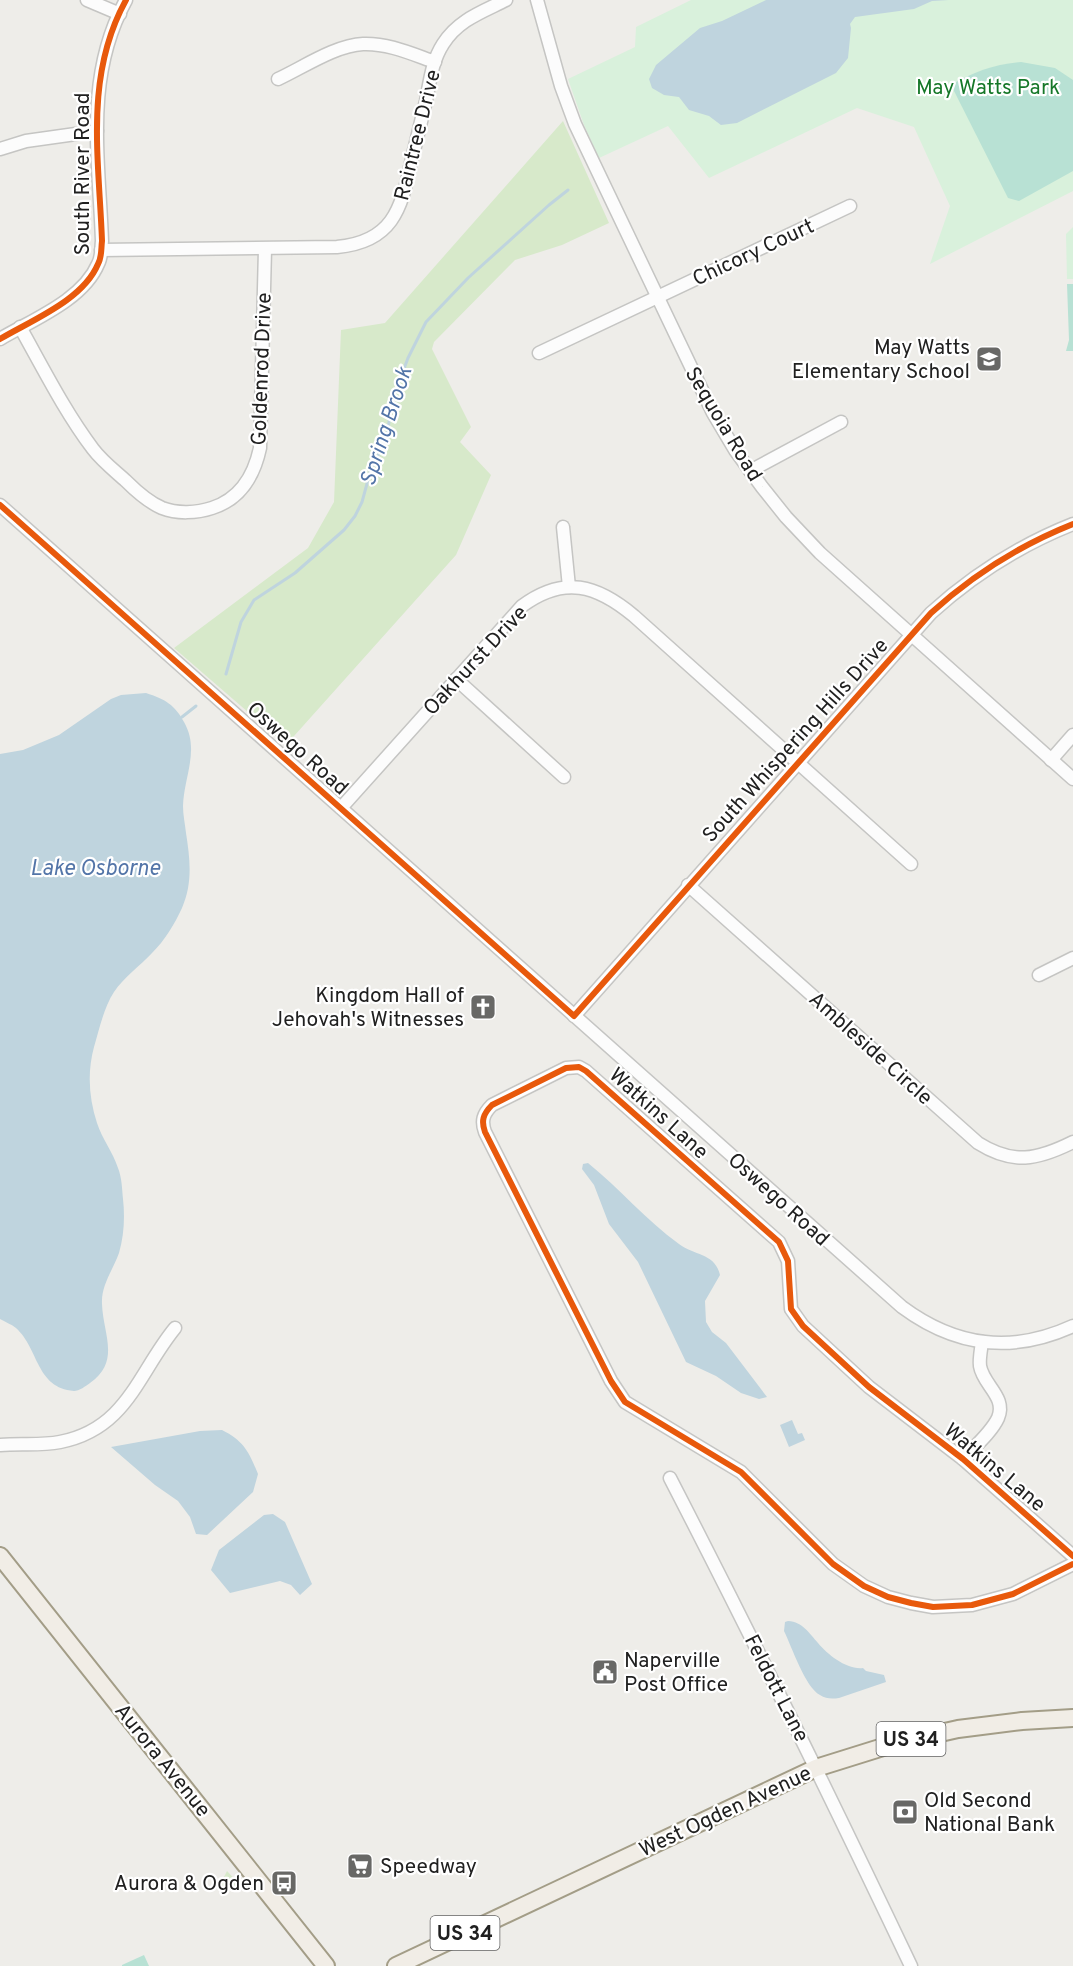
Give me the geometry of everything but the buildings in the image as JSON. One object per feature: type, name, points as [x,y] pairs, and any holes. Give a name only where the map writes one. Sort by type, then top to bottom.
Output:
[{"type":"main road","name":"Aurora Avenue","points":[[0,1556],[326,1966]]},
{"type":"main road","name":"West Ogden Avenue","points":[[396,1966],[816,1768],[896,1743],[938,1733],[1010,1722],[1073,1718]]},
{"type":"street","points":[[87,0],[120,14]]},
{"type":"street","name":"South River Road","points":[[0,339],[80,290],[99,264],[101,250],[97,99],[100,76],[111,36],[126,0]]},
{"type":"street","name":"Raintree Drive","points":[[101,250],[349,246],[373,237],[387,226],[404,197],[435,62],[442,45],[467,19],[506,0]]},
{"type":"street","name":"Sequoia Road","points":[[537,0],[561,86],[575,124],[708,404],[750,471],[786,517],[820,553],[1073,779]]},
{"type":"street","points":[[278,80],[341,49],[363,44],[389,47],[435,62]]},
{"type":"street","points":[[0,149],[26,141],[97,131]]},
{"type":"street","name":"Chicory Court","points":[[539,353],[850,206]]},
{"type":"street","name":"Goldenrod Drive","points":[[21,327],[74,421],[103,460],[137,492],[164,509],[181,512],[209,509],[236,495],[249,480],[257,462],[260,448],[265,249]]},
{"type":"street","points":[[750,471],[841,422]]},
{"type":"street","name":"Oswego Road","points":[[0,505],[902,1307],[951,1335],[982,1342],[1019,1343],[1058,1333],[1073,1326]]},
{"type":"street","name":"South Whispering Hills Drive","points":[[574,1016],[931,613],[972,579],[1007,556],[1073,524]]},
{"type":"street","points":[[563,527],[569,587]]},
{"type":"street","name":"Oakhurst Drive","points":[[341,808],[522,606],[544,593],[569,587],[580,587],[615,599],[911,864]]},
{"type":"street","points":[[456,679],[564,777]]},
{"type":"street","points":[[1051,760],[1073,735]]},
{"type":"street","name":"Ambleside Circle","points":[[688,885],[978,1143],[1000,1155],[1023,1159],[1045,1154],[1073,1142]]},
{"type":"street","points":[[1038,975],[1073,958]]},
{"type":"street","name":"Watkins Lane","points":[[1073,1557],[963,1459],[869,1388],[803,1326],[792,1309],[788,1261],[778,1242],[586,1071],[579,1067],[566,1068],[492,1106],[483,1117],[482,1124],[485,1132],[618,1393],[625,1402],[634,1410],[741,1472],[843,1572],[876,1592],[911,1604],[952,1607],[984,1603],[1013,1594],[1073,1564]]},
{"type":"street","points":[[0,1445],[61,1442],[99,1426],[118,1411],[126,1401],[138,1385],[159,1347],[175,1328]]},
{"type":"street","name":"Watkins Lane","points":[[963,1459],[999,1416],[999,1399],[980,1365],[982,1342]]},
{"type":"street","name":"Feldott Lane","points":[[670,1478],[816,1768],[911,1966]]},
{"type":"green space","name":"May Watts Park","points":[[691,0],[1073,0],[1073,191],[930,264],[950,206],[914,127],[857,108],[709,178],[668,126],[599,158],[584,125],[568,79],[635,47],[636,27]]},
{"type":"green space","points":[[1021,62],[1055,68],[1073,80],[1073,171],[1019,201],[1008,198],[951,85],[984,69]]},
{"type":"green space","points":[[563,121],[609,223],[562,245],[515,260],[434,342],[432,349],[471,427],[460,442],[491,475],[456,555],[286,745],[174,648],[308,548],[334,502],[341,330],[385,323]]},
{"type":"green space","points":[[1073,227],[1073,279],[1067,279],[1066,234]]},
{"type":"green space","points":[[1067,284],[1073,284],[1073,351],[1066,351],[1069,340]]},
{"type":"green space","points":[[227,1871],[240,1886],[221,1888],[220,1885]]},
{"type":"green space","points":[[144,1955],[149,1966],[122,1966],[122,1965]]},
{"type":"water","points":[[766,0],[949,0],[932,1],[914,9],[855,17],[850,24],[848,58],[836,73],[737,123],[721,125],[709,116],[689,110],[679,97],[664,95],[652,88],[649,79],[656,65],[700,28],[722,21]]},
{"type":"water","name":"Lake Osborne","points":[[146,693],[164,700],[173,707],[181,716],[189,732],[191,753],[183,806],[189,880],[182,908],[169,932],[157,948],[122,981],[110,998],[92,1057],[90,1085],[92,1104],[99,1129],[116,1162],[120,1176],[124,1226],[119,1253],[105,1284],[102,1297],[108,1346],[105,1366],[90,1383],[74,1391],[52,1383],[39,1366],[24,1337],[16,1328],[0,1319],[0,754],[23,750],[59,735],[111,699],[121,695]]},
{"type":"water","points":[[588,1163],[667,1235],[685,1248],[714,1263],[720,1275],[705,1301],[706,1322],[712,1332],[726,1343],[767,1397],[759,1399],[741,1393],[716,1376],[686,1362],[638,1262],[609,1224],[594,1185],[582,1169],[583,1164]]},
{"type":"water","points":[[792,1420],[798,1434],[802,1433],[805,1440],[789,1447],[780,1425]]},
{"type":"water","points":[[222,1430],[236,1438],[245,1448],[258,1474],[253,1492],[207,1535],[196,1534],[190,1517],[178,1501],[155,1485],[111,1447],[200,1431]]},
{"type":"water","points":[[273,1514],[285,1522],[312,1584],[300,1595],[291,1585],[280,1581],[230,1593],[211,1570],[219,1550],[264,1515]]},
{"type":"water","points":[[785,1622],[802,1626],[822,1648],[838,1661],[851,1667],[863,1668],[866,1671],[884,1675],[886,1682],[839,1698],[820,1695],[809,1684],[784,1631]]},
{"type":"waterway","name":"Spring Brook","points":[[226,674],[241,622],[254,600],[295,573],[344,530],[355,516],[362,502],[371,469],[386,440],[393,398],[408,358],[426,322],[468,278],[568,190]]},
{"type":"waterway","name":"Spring Brook","points":[[182,717],[196,706]]},
{"type":"cycle path","points":[[0,339],[69,299],[91,277],[101,256],[97,148],[99,88],[104,58],[113,29],[126,0]]},
{"type":"cycle path","points":[[0,505],[574,1016],[931,613],[963,586],[998,562],[1034,541],[1073,524]]},
{"type":"cycle path","points":[[1073,1556],[963,1459],[869,1387],[803,1326],[791,1309],[788,1261],[779,1242],[586,1071],[579,1067],[566,1068],[489,1108],[483,1121],[485,1132],[611,1381],[625,1402],[741,1472],[833,1564],[864,1586],[888,1597],[933,1607],[972,1605],[1013,1594],[1073,1564]]},
{"type":"place","name":"May Watts Elementary School","points":[[989,359]]},
{"type":"place","name":"Kingdom Hall of Jehovah's Witnesses","points":[[483,1007]]},
{"type":"place","name":"Naperville Post Office","points":[[605,1672]]},
{"type":"place","name":"Old Second National Bank","points":[[905,1812]]},
{"type":"place","name":"Speedway","points":[[360,1866]]},
{"type":"place","name":"Aurora & Ogden","points":[[284,1883]]}]
